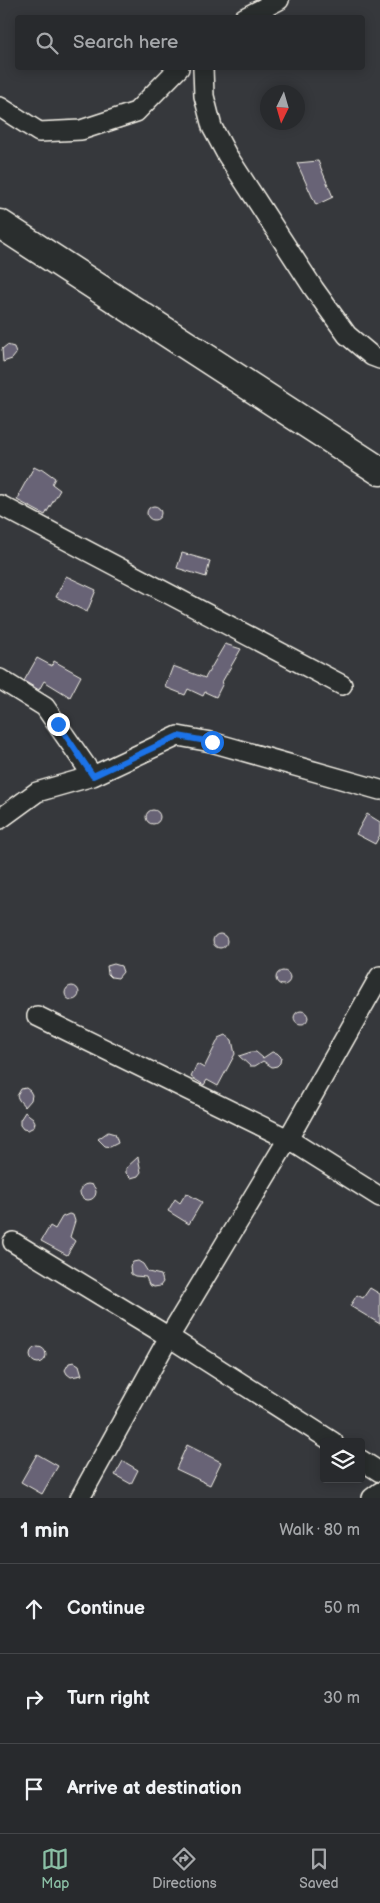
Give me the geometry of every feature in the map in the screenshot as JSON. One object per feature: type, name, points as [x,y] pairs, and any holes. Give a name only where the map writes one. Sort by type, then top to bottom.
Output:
[{"type":"main road","points":[[0,224],[380,471]]},
{"type":"street","points":[[250,15],[278,0]]},
{"type":"street","points":[[0,106],[38,132],[80,130],[136,112],[177,70]]},
{"type":"street","points":[[202,70],[204,96],[212,126],[227,156],[314,289],[347,334],[372,356],[380,360]]},
{"type":"street","points":[[0,505],[342,685]]},
{"type":"street","points":[[0,680],[45,707],[93,776]]},
{"type":"street","points":[[0,819],[38,792],[93,776],[178,736],[212,742],[380,790]]},
{"type":"street","points":[[80,1498],[169,1337],[288,1139],[380,976]]},
{"type":"street","points":[[37,1016],[288,1139],[380,1197]]},
{"type":"street","points":[[13,1242],[169,1337],[327,1438]]},
{"type":"street","points":[[365,1463],[380,1472]]},
{"type":"street","points":[[372,1498],[380,1492]]},
{"type":"building","points":[[318,161],[333,197],[316,205],[297,163]]},
{"type":"building","points":[[7,345],[14,347],[16,354],[12,359],[3,362],[2,349]]},
{"type":"building","points":[[34,467],[40,470],[41,468],[55,478],[52,484],[60,490],[45,515],[17,500]]},
{"type":"building","points":[[151,506],[157,506],[161,513],[157,520],[151,520],[147,516],[147,510]]},
{"type":"building","points":[[182,553],[210,561],[206,577],[177,568]]},
{"type":"building","points":[[66,576],[96,590],[87,612],[56,597]]},
{"type":"building","points":[[225,644],[241,649],[222,682],[216,697],[205,692],[203,696],[188,689],[185,695],[165,687],[173,666],[205,678]]},
{"type":"building","points":[[37,658],[52,666],[54,661],[81,676],[70,697],[44,681],[39,690],[24,681]]},
{"type":"building","points":[[150,810],[156,810],[160,817],[156,824],[150,824],[146,820],[146,814]]},
{"type":"building","points":[[367,814],[380,822],[380,835],[375,844],[356,834]]},
{"type":"building","points":[[217,934],[223,934],[227,941],[223,948],[217,948],[213,944],[213,938]]},
{"type":"building","points":[[114,964],[121,966],[123,972],[118,978],[111,977],[108,974],[107,966]]},
{"type":"building","points":[[280,971],[286,971],[290,978],[286,985],[280,985],[276,981],[276,975]]},
{"type":"building","points":[[69,986],[75,986],[79,993],[75,1000],[69,1000],[65,996],[65,990]]},
{"type":"building","points":[[298,1011],[304,1011],[308,1018],[304,1025],[298,1025],[294,1021],[294,1015]]},
{"type":"building","points":[[226,1035],[232,1040],[235,1054],[218,1086],[207,1080],[204,1085],[191,1077],[197,1064],[204,1068],[219,1038]]},
{"type":"building","points":[[256,1052],[263,1058],[272,1052],[277,1053],[281,1057],[280,1063],[272,1067],[263,1061],[255,1066],[250,1066],[239,1056]]},
{"type":"building","points":[[26,1088],[32,1095],[31,1100],[25,1107],[17,1096],[21,1089]]},
{"type":"building","points":[[25,1112],[35,1122],[34,1127],[28,1130],[23,1129],[20,1125],[20,1120]]},
{"type":"building","points":[[108,1132],[115,1134],[118,1143],[110,1147],[105,1146],[98,1139]]},
{"type":"building","points":[[138,1157],[141,1172],[138,1176],[131,1178],[126,1173],[126,1168]]},
{"type":"building","points":[[88,1184],[96,1192],[88,1200],[80,1192]]},
{"type":"building","points":[[186,1193],[202,1202],[189,1224],[168,1211],[175,1199],[180,1203]]},
{"type":"building","points":[[69,1214],[73,1215],[75,1221],[70,1237],[75,1241],[67,1255],[41,1241],[50,1226],[55,1229],[62,1217]]},
{"type":"building","points":[[138,1261],[143,1264],[148,1272],[161,1275],[163,1282],[160,1286],[154,1287],[149,1285],[146,1277],[131,1274],[130,1266],[133,1262]]},
{"type":"building","points":[[370,1288],[380,1294],[380,1324],[350,1306],[357,1295],[363,1298]]},
{"type":"building","points":[[38,1347],[46,1355],[38,1363],[30,1355]]},
{"type":"building","points":[[74,1362],[79,1365],[82,1375],[71,1377],[65,1370],[69,1363]]},
{"type":"building","points":[[187,1445],[221,1462],[210,1485],[176,1469]]},
{"type":"building","points":[[37,1454],[58,1466],[42,1494],[21,1482]]},
{"type":"building","points":[[123,1461],[138,1470],[131,1484],[115,1475]]},
{"type":"route","points":[[58,724],[93,776],[178,736],[212,742]]}]
